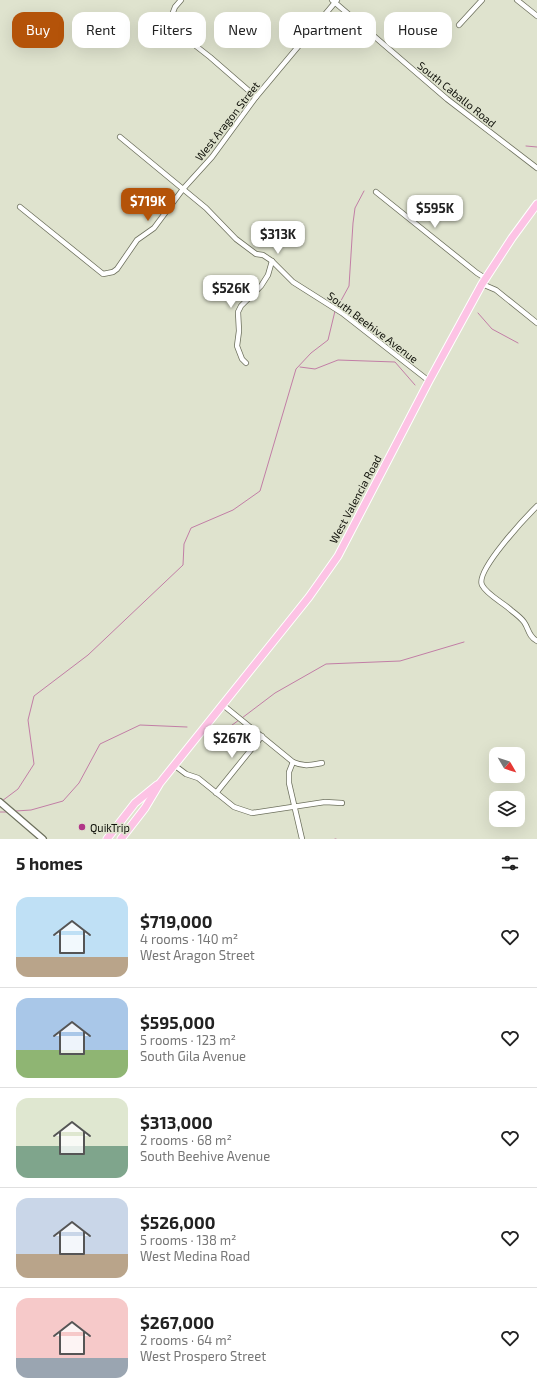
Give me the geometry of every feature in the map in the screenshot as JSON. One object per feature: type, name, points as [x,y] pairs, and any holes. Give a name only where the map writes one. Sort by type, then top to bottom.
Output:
[{"type":"main road","name":"West Valencia Road","points":[[121,839],[145,808],[160,783],[312,593],[338,556],[429,381],[484,281],[513,236],[537,204]]},
{"type":"main road","name":"West Valencia Road","points":[[107,839],[135,803],[160,783]]},
{"type":"street","points":[[181,0],[175,7],[170,20],[178,32],[226,70],[256,97]]},
{"type":"street","points":[[459,25],[482,0]]},
{"type":"street","points":[[517,0],[537,16]]},
{"type":"street","name":"West Aragon Street","points":[[20,207],[103,274],[109,274],[117,269],[137,240],[154,228],[183,188],[212,158],[256,97],[334,1]]},
{"type":"street","name":"South Caballo Road","points":[[334,1],[447,99],[537,168]]},
{"type":"street","name":"South Beehive Avenue","points":[[120,137],[206,208],[236,239],[256,254],[263,255],[272,261],[293,282],[342,313],[429,381]]},
{"type":"street","points":[[376,192],[537,323]]},
{"type":"street","points":[[246,363],[242,359],[236,346],[239,331],[238,312],[241,306],[261,286],[268,275],[272,261]]},
{"type":"street","points":[[537,506],[492,558],[482,574],[481,581],[485,590],[508,607],[523,621],[529,635],[537,641]]},
{"type":"street","points":[[222,705],[293,762],[308,766],[322,764]]},
{"type":"street","points":[[216,793],[262,736]]},
{"type":"street","points":[[293,762],[289,772],[289,783],[302,839]]},
{"type":"street","points":[[174,765],[186,774],[198,778],[234,807],[252,813],[326,802],[342,803]]},
{"type":"street","points":[[0,802],[42,839]]},
{"type":"waterway","points":[[526,146],[537,147]]},
{"type":"waterway","points":[[337,308],[349,286],[355,208],[364,191]]},
{"type":"waterway","points":[[2,801],[18,789],[34,764],[28,720],[34,696],[88,655],[183,565],[184,544],[191,528],[233,510],[260,491],[296,369],[311,353],[328,340],[335,311]]},
{"type":"waterway","points":[[478,313],[492,329],[518,343]]},
{"type":"waterway","points":[[300,367],[315,369],[338,360],[395,362],[415,385]]},
{"type":"waterway","points":[[242,718],[275,693],[326,664],[400,661],[464,642]]},
{"type":"waterway","points":[[219,730],[228,728],[239,720]]},
{"type":"waterway","points":[[16,811],[31,810],[63,801],[79,783],[100,744],[140,725],[187,727]]},
{"type":"waterway","points":[[0,812],[7,812]]},
{"type":"place","name":"QuikTrip","points":[[82,827]]}]
